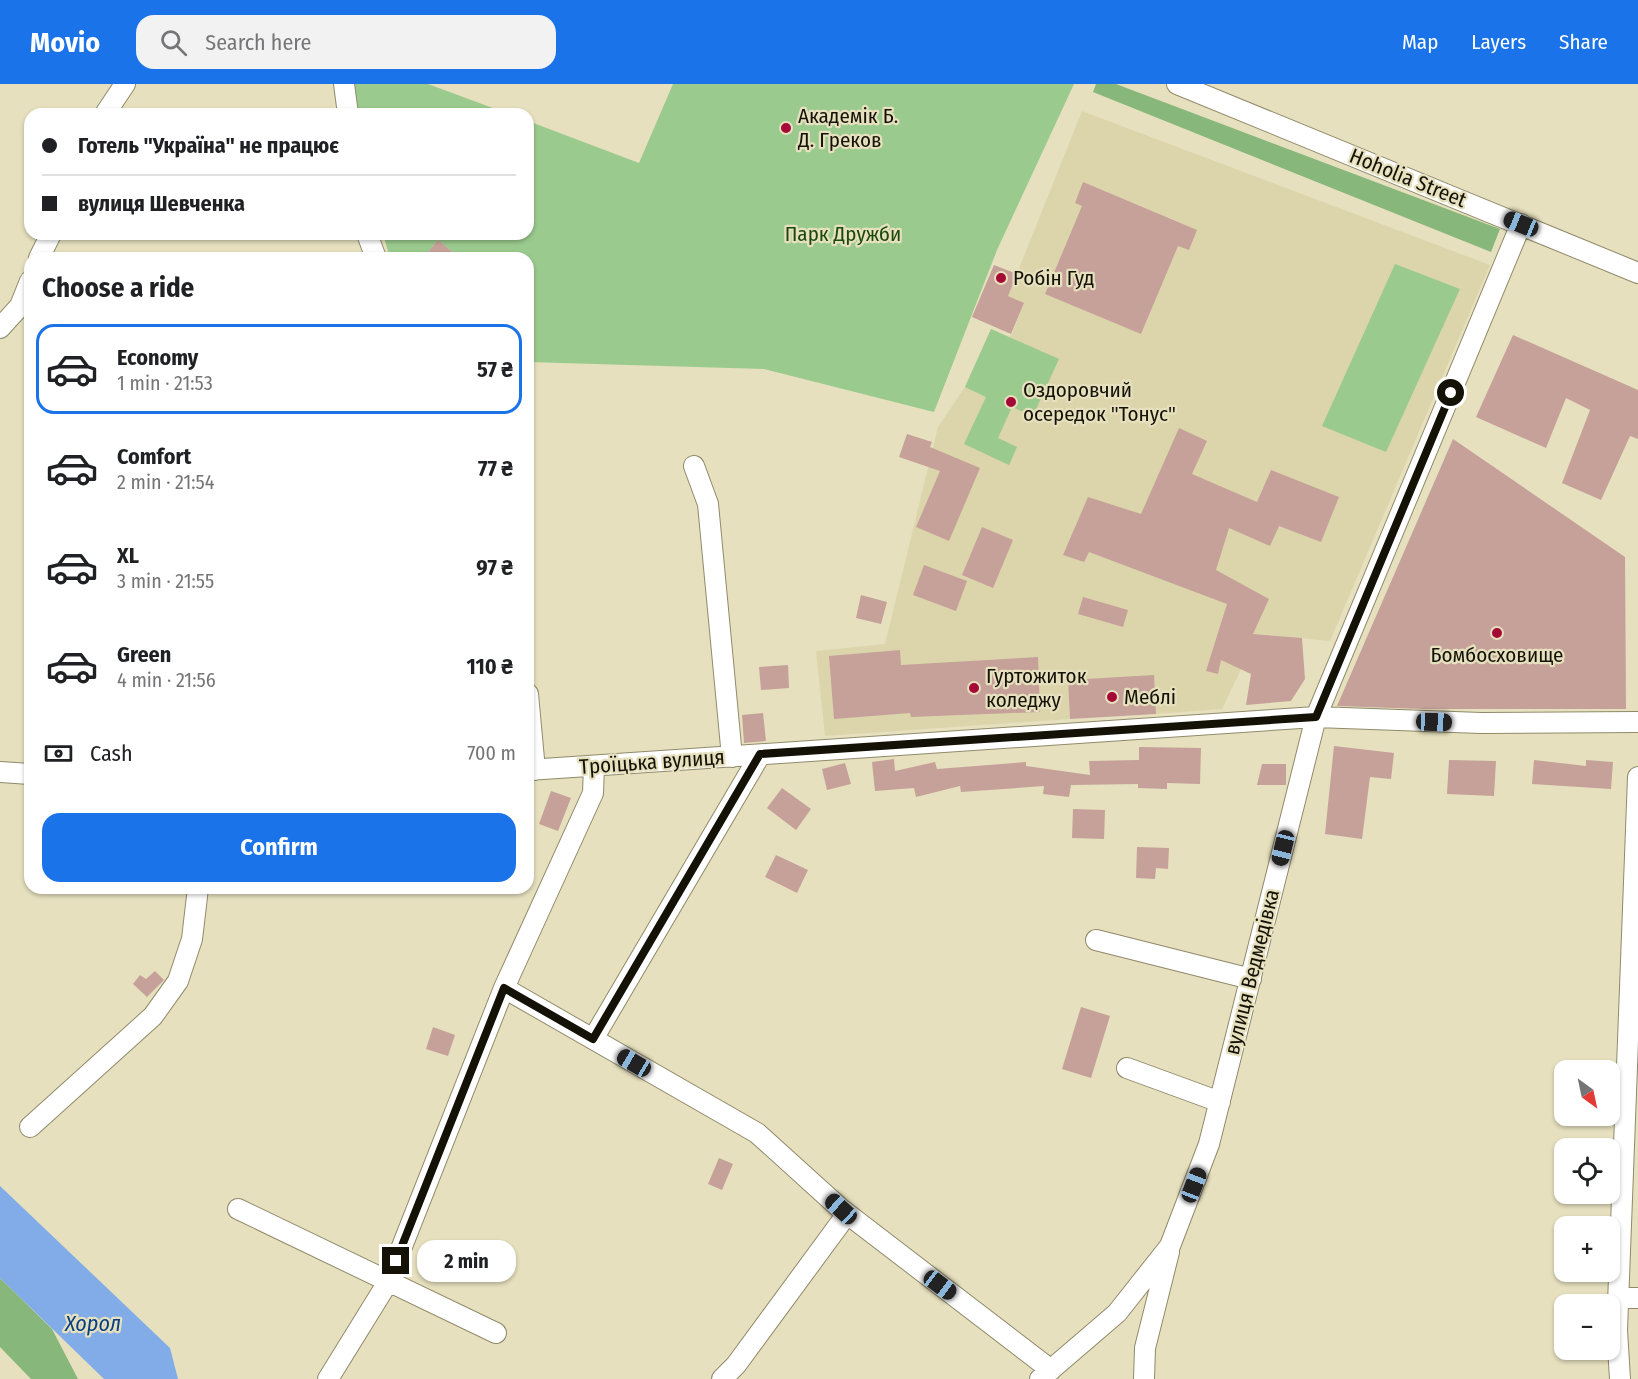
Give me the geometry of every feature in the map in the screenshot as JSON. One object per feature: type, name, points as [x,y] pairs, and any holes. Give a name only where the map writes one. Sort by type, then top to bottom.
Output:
[{"type":"street","points":[[109,108],[125,84]]},
{"type":"street","points":[[344,84],[347,108]]},
{"type":"street","name":"Hoholia Street","points":[[1177,84],[1201,88],[1638,273]]},
{"type":"street","name":"вулиця Ведмедівка","points":[[1046,1374],[1117,1313],[1170,1246],[1209,1144],[1316,717],[1521,224]]},
{"type":"street","points":[[0,328],[20,306],[24,296]]},
{"type":"street","points":[[694,466],[708,504],[732,757]]},
{"type":"street","name":"Троїцька вулиця","points":[[534,770],[1316,717],[1481,723],[1638,722]]},
{"type":"street","points":[[593,1039],[760,754]]},
{"type":"street","points":[[328,1379],[388,1282],[504,988],[593,793],[594,766]]},
{"type":"street","points":[[0,772],[24,774]]},
{"type":"street","points":[[1620,1379],[1628,1298],[1638,777]]},
{"type":"street","points":[[30,1127],[153,1016],[178,981],[192,939],[197,894]]},
{"type":"street","points":[[1096,940],[1251,979]]},
{"type":"street","points":[[504,988],[757,1133],[847,1214],[1046,1374]]},
{"type":"street","points":[[1127,1068],[1220,1102]]},
{"type":"street","points":[[238,1209],[496,1333]]},
{"type":"street","points":[[722,1379],[736,1365],[847,1214]]},
{"type":"street","points":[[1144,1379],[1146,1348],[1170,1246]]},
{"type":"shaded area","points":[[1082,111],[1490,265],[1330,641],[1258,634],[1222,709],[1156,714],[1068,680],[1070,719],[825,736],[816,651],[885,644],[938,427],[965,387],[991,329],[1009,337],[1012,334],[1024,303],[1008,296]]},
{"type":"green space","points":[[347,84],[428,84],[493,108],[353,108]]},
{"type":"green space","name":"Парк Дружби","points":[[673,84],[1074,84],[997,250],[934,412],[764,369],[534,362],[534,252],[453,252],[438,240],[534,240],[534,123],[639,163]]},
{"type":"green space","points":[[1096,84],[1116,84],[1500,229],[1491,252],[1093,92]]},
{"type":"green space","name":"Парк Дружби","points":[[385,240],[438,240],[428,252],[388,252]]},
{"type":"green space","points":[[1395,264],[1460,289],[1386,452],[1322,426]]},
{"type":"green space","name":"Оздоровчий осередок \"Тонус\"","points":[[991,329],[1059,359],[1033,416],[1012,407],[998,438],[1017,447],[1009,465],[964,444],[986,397],[965,387]]},
{"type":"green space","points":[[0,1278],[52,1329],[78,1379],[31,1379],[0,1347]]},
{"type":"water","name":"Хорол","points":[[0,1186],[170,1348],[178,1379],[104,1379],[0,1278]]},
{"type":"building","points":[[1083,182],[1197,230],[1189,250],[1178,246],[1141,334],[1045,294],[1082,206],[1075,203]]},
{"type":"building","points":[[438,240],[453,252],[428,252]]},
{"type":"building","points":[[994,265],[1017,274],[1008,296],[1024,303],[1011,334],[972,317]]},
{"type":"building","points":[[1513,335],[1638,390],[1638,439],[1630,436],[1601,500],[1562,483],[1590,410],[1566,398],[1546,448],[1476,417]]},
{"type":"building","points":[[1179,428],[1207,441],[1192,474],[1257,502],[1271,470],[1339,497],[1321,542],[1279,526],[1270,546],[1229,528],[1216,570],[1269,599],[1253,634],[1302,638],[1305,679],[1291,701],[1246,705],[1251,674],[1221,660],[1218,674],[1206,671],[1227,604],[1089,552],[1084,562],[1063,555],[1088,497],[1141,514]]},
{"type":"building","points":[[907,434],[932,442],[930,447],[980,468],[949,541],[916,527],[940,471],[899,457]]},
{"type":"building","name":"Бомбосховище","points":[[1453,439],[1625,557],[1626,709],[1421,709],[1337,706]]},
{"type":"building","points":[[982,527],[1013,540],[993,588],[962,575]]},
{"type":"building","points":[[924,565],[967,581],[956,611],[913,595]]},
{"type":"building","points":[[861,595],[887,602],[881,624],[856,618]]},
{"type":"building","points":[[1083,597],[1128,610],[1123,627],[1078,614]]},
{"type":"building","points":[[900,650],[901,665],[1038,657],[1040,712],[911,717],[910,713],[834,719],[829,656]]},
{"type":"building","points":[[788,665],[789,688],[761,690],[759,667]]},
{"type":"building","name":"Меблі","points":[[1154,675],[1156,714],[1070,719],[1068,680]]},
{"type":"building","points":[[763,713],[766,741],[744,743],[742,715]]},
{"type":"building","points":[[1334,746],[1394,753],[1391,779],[1370,777],[1362,839],[1325,834]]},
{"type":"building","points":[[1139,747],[1201,748],[1200,784],[1167,783],[1167,789],[1138,788],[1138,784],[1071,785],[1069,797],[1043,794],[1044,786],[961,792],[960,786],[916,797],[914,788],[875,791],[872,762],[894,759],[895,771],[935,762],[937,769],[1026,762],[1026,766],[1090,775],[1089,761],[1139,760]]},
{"type":"building","points":[[1449,760],[1496,761],[1494,796],[1447,794]]},
{"type":"building","points":[[1534,760],[1586,766],[1586,760],[1613,762],[1611,789],[1532,784]]},
{"type":"building","points":[[845,763],[851,784],[827,790],[822,769]]},
{"type":"building","points":[[1262,764],[1286,764],[1286,785],[1257,785]]},
{"type":"building","points":[[782,788],[811,809],[796,830],[767,808]]},
{"type":"building","points":[[551,791],[571,798],[558,831],[539,824]]},
{"type":"building","points":[[1073,809],[1105,810],[1104,839],[1072,838]]},
{"type":"building","points":[[1137,847],[1169,848],[1168,869],[1156,868],[1155,879],[1136,878]]},
{"type":"building","points":[[776,855],[808,870],[797,893],[765,877]]},
{"type":"building","points":[[155,971],[164,980],[147,997],[133,984],[140,975],[146,979]]},
{"type":"building","points":[[1081,1007],[1110,1016],[1091,1078],[1062,1069]]},
{"type":"building","points":[[433,1027],[455,1035],[448,1056],[426,1049]]},
{"type":"building","points":[[719,1158],[733,1164],[722,1190],[708,1184]]},
{"type":"place","name":"Академік Б. Д. Греков","points":[[786,128]]},
{"type":"place","name":"Робін Гуд","points":[[1001,278]]},
{"type":"place","name":"Оздоровчий осередок \"Тонус\"","points":[[1011,402]]},
{"type":"place","name":"Бомбосховище","points":[[1497,633]]},
{"type":"place","name":"Гуртожиток коледжу","points":[[974,688]]},
{"type":"place","name":"Меблі","points":[[1112,697]]},
{"type":"route","points":[[396,1261],[504,988],[593,1039],[760,754],[1316,717],[1451,393]]}]
